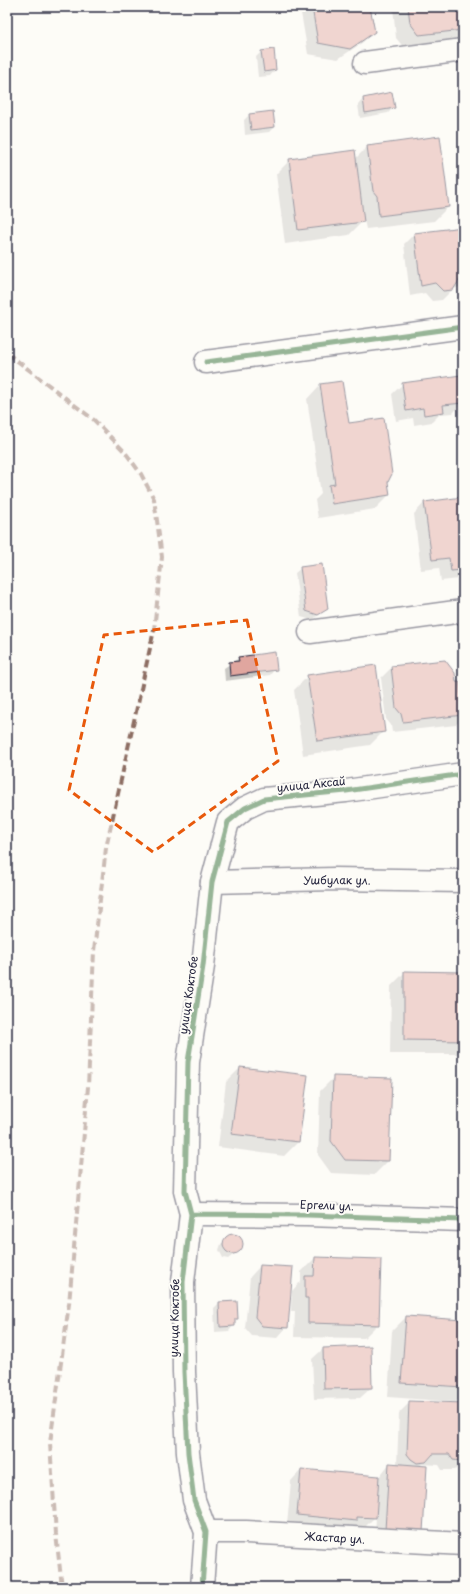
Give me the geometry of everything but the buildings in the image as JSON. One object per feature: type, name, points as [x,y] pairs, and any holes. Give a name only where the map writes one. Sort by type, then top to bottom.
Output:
[{"type":"street","points":[[366,63],[463,50]]},
{"type":"street","points":[[206,362],[463,327]]},
{"type":"street","points":[[310,632],[463,611]]},
{"type":"street","name":"улица Аксай","points":[[212,882],[228,822],[245,808],[264,799],[346,791],[463,774]]},
{"type":"street","name":"Ушбулак ул.","points":[[212,882],[334,879],[463,881]]},
{"type":"street","name":"улица Коктобе","points":[[202,1587],[206,1532],[194,1500],[188,1453],[184,1372],[183,1282],[191,1214],[185,1191],[188,1062],[203,966],[212,882]]},
{"type":"street","name":"Ергели ул.","points":[[191,1214],[307,1214],[463,1220]]},
{"type":"street","name":"Жастар ул.","points":[[206,1532],[246,1532],[463,1544]]},
{"type":"highlighted area","points":[[247,620],[278,761],[153,852],[69,790],[104,635]]},
{"type":"marked path","points":[[7,353],[94,420],[125,452],[141,474],[154,499],[162,557],[154,630],[106,848],[94,951],[88,1087],[69,1304],[50,1443],[56,1534],[62,1587]]},
{"type":"cycle path","points":[[206,362],[463,327]]},
{"type":"cycle path","points":[[202,1587],[206,1532],[194,1500],[188,1453],[184,1372],[183,1282],[191,1214],[185,1191],[188,1062],[203,966],[212,882],[228,822],[245,808],[264,799],[346,791],[463,774]]},
{"type":"cycle path","points":[[191,1214],[307,1215],[463,1220]]}]
